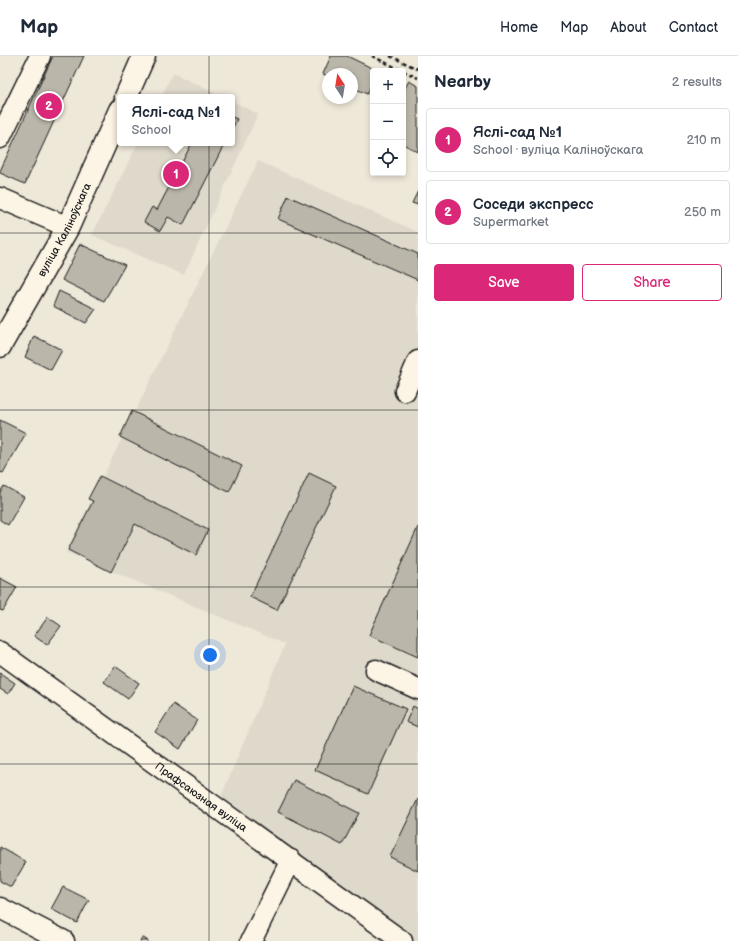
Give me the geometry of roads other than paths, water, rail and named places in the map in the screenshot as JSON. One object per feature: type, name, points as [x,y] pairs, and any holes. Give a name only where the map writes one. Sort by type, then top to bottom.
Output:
[{"type":"main road","points":[[127,94],[144,56]]},
{"type":"main road","name":"вуліца Каліноўскага","points":[[0,346],[68,226],[117,117]]},
{"type":"street","points":[[0,138],[40,56]]},
{"type":"street","points":[[0,198],[68,226]]},
{"type":"street","points":[[405,391],[418,361]]},
{"type":"street","name":"Прафсаюзная вуліца","points":[[0,652],[402,941]]},
{"type":"street","points":[[376,670],[418,689]]},
{"type":"street","points":[[251,941],[291,860]]},
{"type":"street","points":[[0,908],[64,941]]},
{"type":"place","name":"Соседи экспресс","points":[[49,106]]},
{"type":"place","name":"Яслі-сад №1","points":[[176,174]]}]
